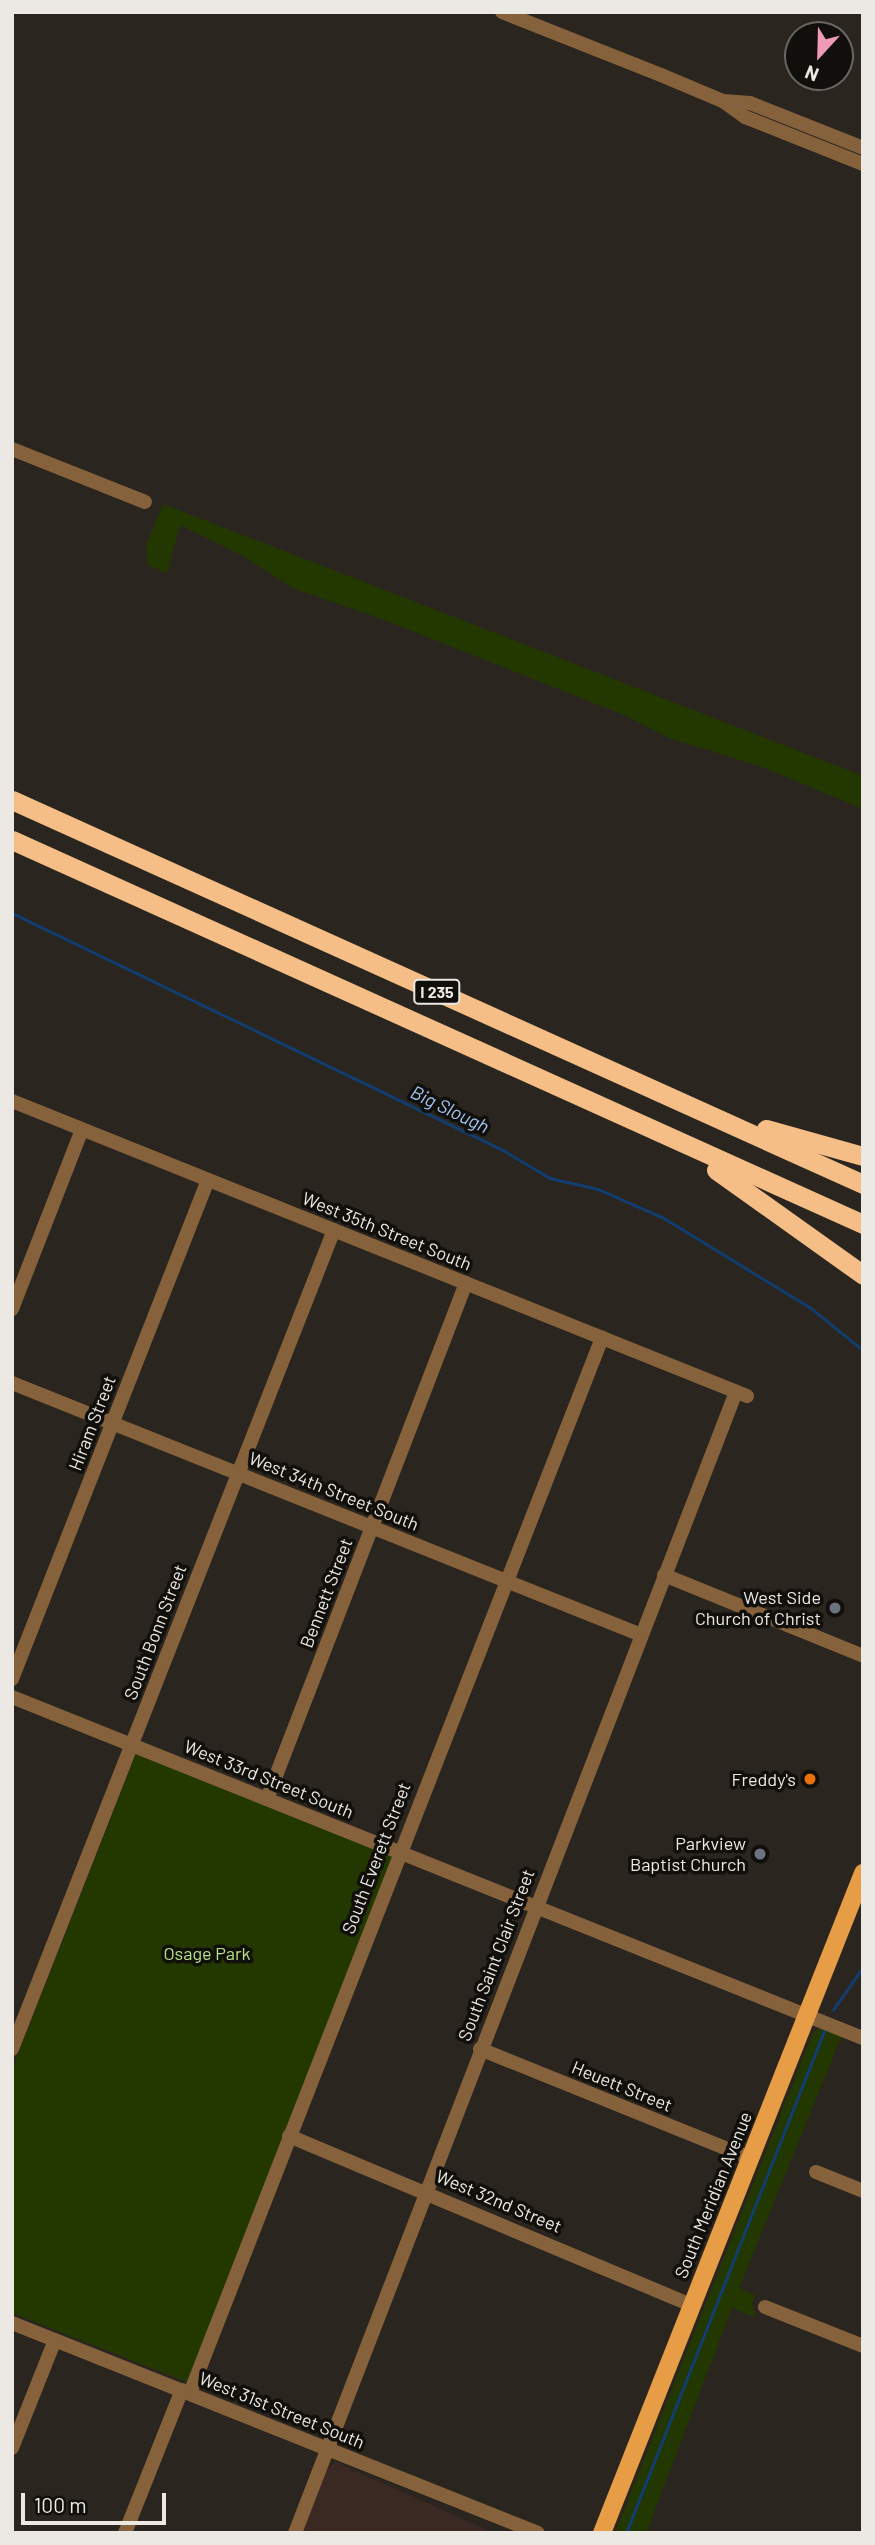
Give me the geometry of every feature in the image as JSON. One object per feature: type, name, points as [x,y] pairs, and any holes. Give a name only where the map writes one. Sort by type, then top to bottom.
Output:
[{"type":"highway","name":"I 235","points":[[12,800],[863,1184]]},
{"type":"highway","name":"I 235","points":[[12,840],[863,1224]]},
{"type":"highway","points":[[688,1106],[863,1156]]},
{"type":"highway","points":[[640,1124],[745,1187],[863,1275]]},
{"type":"main road","name":"South Meridian Avenue","points":[[602,2533],[863,1872]]},
{"type":"street","points":[[502,12],[723,101],[745,117],[863,164]]},
{"type":"street","points":[[723,101],[750,103],[863,148]]},
{"type":"street","points":[[12,449],[145,502]]},
{"type":"street","name":"West 35th Street South","points":[[12,1101],[742,1394]]},
{"type":"street","points":[[12,1309],[82,1129]]},
{"type":"street","name":"Hiram Street","points":[[12,1679],[208,1180]]},
{"type":"street","name":"South Bonn Street","points":[[12,2049],[19,2012],[132,1745],[334,1230]]},
{"type":"street","name":"Bennett Street","points":[[267,1799],[466,1283]]},
{"type":"street","name":"South Everett Street","points":[[125,2533],[186,2392],[289,2136],[602,1338]]},
{"type":"street","name":"West 34th Street South","points":[[12,1383],[641,1635]]},
{"type":"street","name":"South Saint Clair Street","points":[[295,2533],[424,2191],[664,1575],[742,1394]]},
{"type":"street","points":[[664,1575],[863,1656]]},
{"type":"street","name":"West 33rd Street South","points":[[12,1697],[863,2038]]},
{"type":"street","name":"Heuett Street","points":[[480,2049],[750,2158]]},
{"type":"street","name":"West 32nd Street","points":[[289,2136],[692,2305]]},
{"type":"street","points":[[816,2172],[863,2191]]},
{"type":"street","points":[[765,2307],[863,2346]]},
{"type":"street","name":"West 31st Street South","points":[[12,2323],[538,2533]]},
{"type":"street","points":[[12,2448],[55,2340]]},
{"type":"shaded area","points":[[336,2462],[495,2533],[301,2533],[326,2469]]},
{"type":"green space","points":[[163,504],[863,776],[863,809],[762,767],[669,738],[624,715],[379,618],[295,589],[241,555],[180,525],[167,573],[148,565],[146,545]]},
{"type":"green space","name":"Osage Park","points":[[137,1752],[394,1855],[187,2382],[12,2313],[12,2070]]},
{"type":"green space","points":[[821,2027],[842,2035],[739,2288],[755,2295],[752,2303],[755,2317],[732,2308],[646,2533],[615,2533],[813,2033]]},
{"type":"waterway","name":"Big Slough","points":[[12,913],[503,1150],[550,1178],[598,1189],[664,1218],[811,1308],[863,1350]]},
{"type":"waterway","points":[[833,2010],[863,1967]]},
{"type":"waterway","points":[[626,2533],[824,2031]]},
{"type":"place","name":"West Side Church of Christ","points":[[835,1608]]},
{"type":"place","name":"Freddy's","points":[[810,1779]]},
{"type":"place","name":"Parkview Baptist Church","points":[[760,1854]]}]
